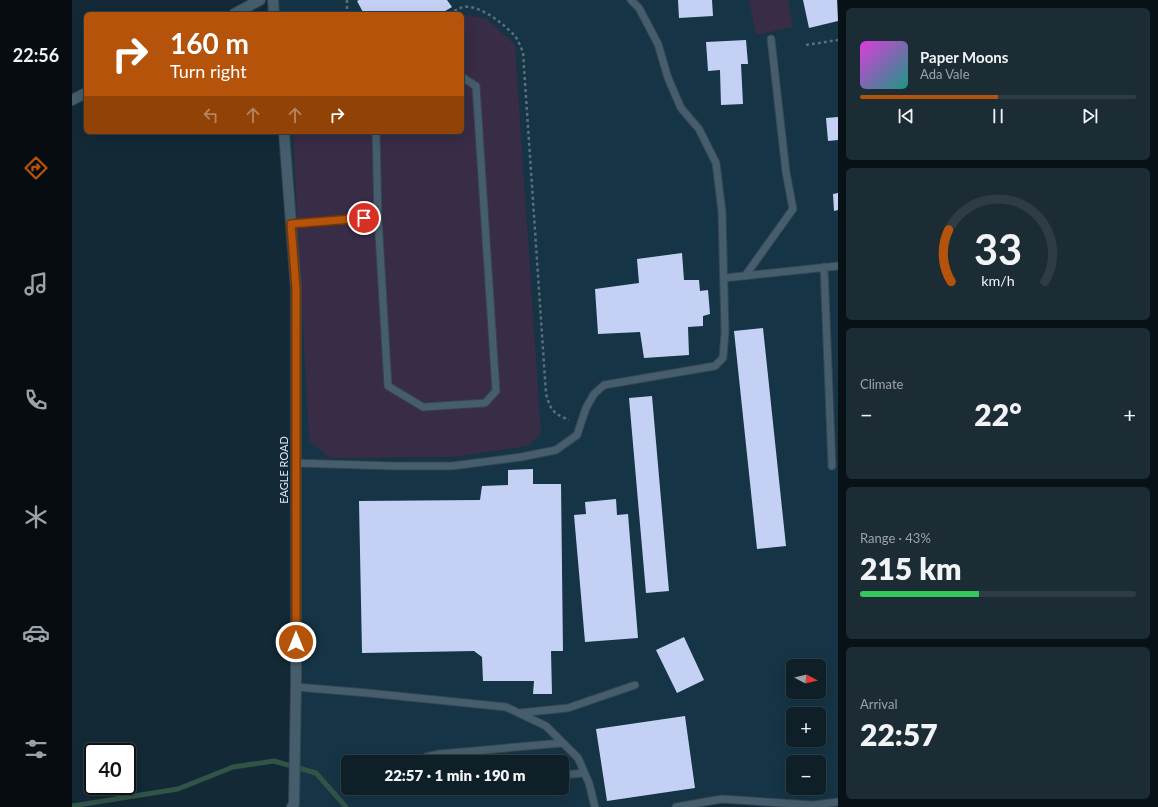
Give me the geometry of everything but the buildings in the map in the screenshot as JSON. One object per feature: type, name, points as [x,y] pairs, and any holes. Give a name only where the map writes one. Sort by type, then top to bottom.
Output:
[{"type":"street","points":[[238,12],[260,0]]},
{"type":"street","points":[[273,0],[274,12]]},
{"type":"street","points":[[72,100],[84,94]]},
{"type":"street","name":"EAGLE ROAD","points":[[284,134],[296,288],[295,806]]},
{"type":"lane","points":[[295,463],[452,466],[521,457],[556,450],[577,436],[586,408],[594,394],[604,385],[716,366],[723,358],[725,332],[722,212],[716,163],[699,129],[681,108],[668,78],[658,44],[639,8],[632,0]]},
{"type":"lane","points":[[745,276],[793,210],[786,172],[771,39]]},
{"type":"lane","points":[[376,134],[378,217],[388,386],[423,407],[485,403],[496,391],[476,86],[464,78]]},
{"type":"lane","points":[[291,224],[378,217]]},
{"type":"lane","points":[[724,278],[838,266]]},
{"type":"lane","points":[[824,267],[832,466]]},
{"type":"lane","points":[[519,713],[568,708],[635,685]]},
{"type":"lane","points":[[296,687],[506,707],[546,726],[578,758],[589,783],[594,807]]},
{"type":"lane","points":[[435,755],[562,743]]},
{"type":"lane","points":[[569,774],[584,773]]},
{"type":"lane","points":[[676,807],[722,799],[813,805],[838,802]]},
{"type":"path","points":[[347,0],[347,10],[348,12]]},
{"type":"path","points":[[453,12],[463,7],[475,8],[486,12],[500,22],[515,36],[523,52],[546,394],[550,408],[560,416],[581,426]]},
{"type":"path","points":[[806,44],[838,40]]},
{"type":"shaded area","points":[[273,0],[838,0],[838,802],[813,805],[722,799],[676,807],[299,807],[294,804],[296,288],[284,134],[464,134],[464,12],[274,12]]},
{"type":"shaded area","points":[[749,0],[788,0],[793,27],[756,35]]},
{"type":"shaded area","points":[[464,14],[487,19],[515,45],[541,433],[528,446],[456,457],[330,458],[309,441],[293,134],[464,134]]},
{"type":"waterway","points":[[72,806],[178,789],[233,767],[274,761],[316,773],[346,807]]},
{"type":"route","points":[[296,642],[296,288],[291,224],[364,218]]}]
